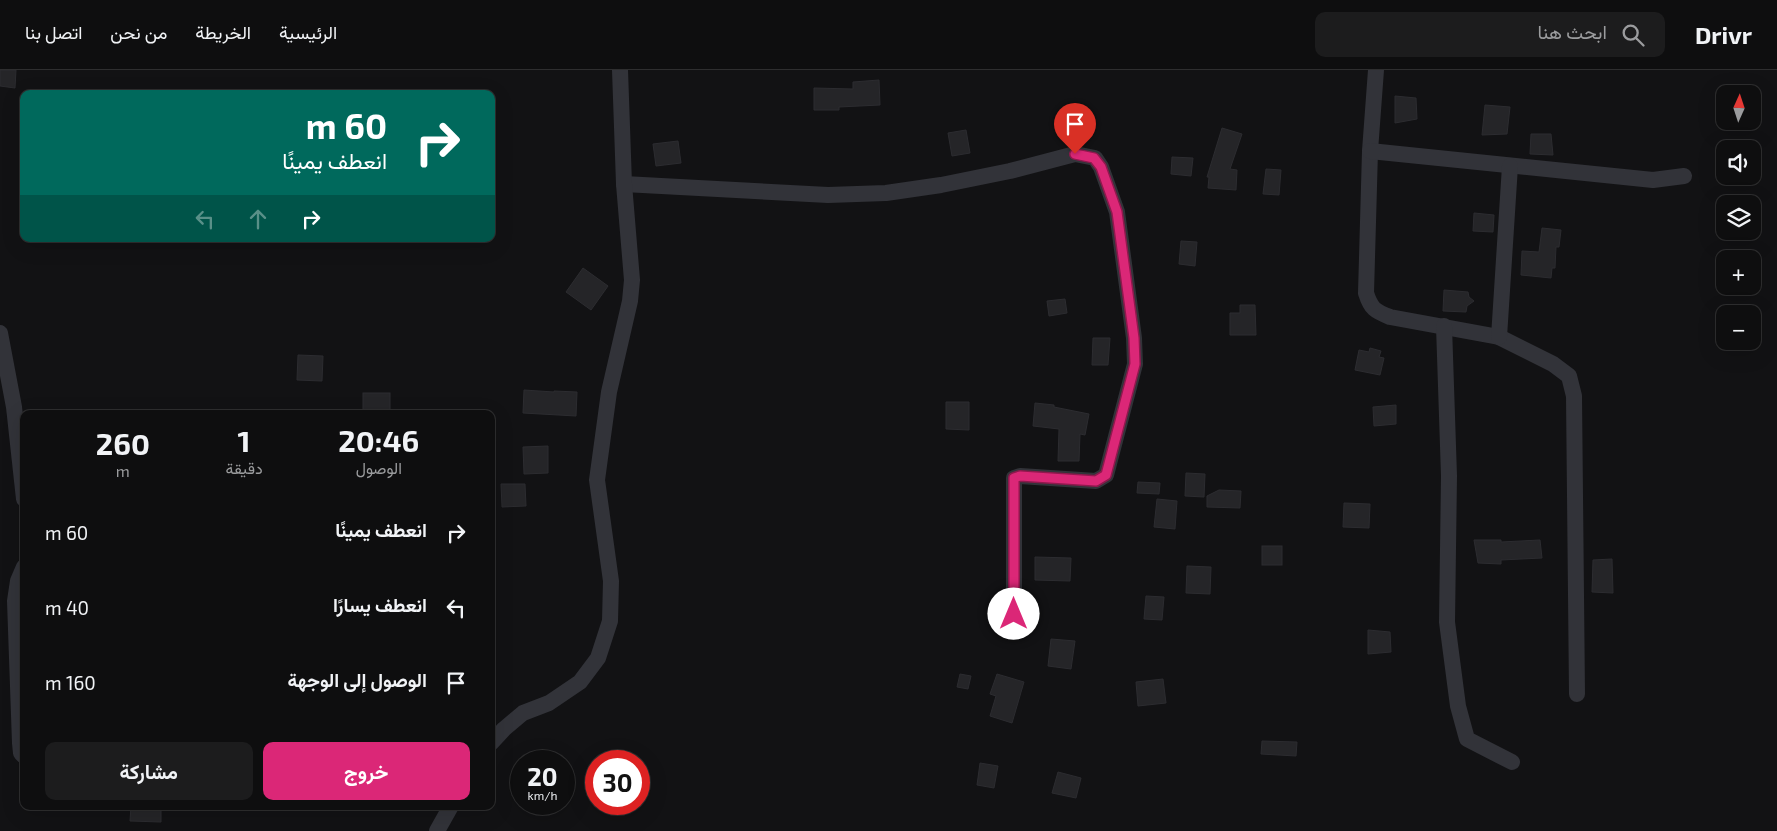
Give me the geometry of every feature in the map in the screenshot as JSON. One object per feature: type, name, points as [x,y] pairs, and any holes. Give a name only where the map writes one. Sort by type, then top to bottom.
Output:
[{"type":"street","points":[[495,739],[523,712],[549,703],[580,682],[598,658],[610,622],[611,581],[597,480],[610,392],[630,301],[632,280],[624,184],[620,70]]},
{"type":"street","points":[[1376,70],[1370,152],[1366,293],[1371,306],[1380,313],[1390,317],[1499,337],[1553,364],[1569,376],[1574,396],[1577,694]]},
{"type":"street","points":[[1370,152],[1653,180],[1684,176]]},
{"type":"street","points":[[624,184],[828,195],[886,193],[941,186],[1075,154],[1094,158],[1101,167],[1117,212],[1134,338],[1135,364],[1106,475],[1096,481],[1020,476],[1014,478],[1014,614]]},
{"type":"street","points":[[1499,337],[1510,166]]},
{"type":"street","points":[[1444,326],[1449,476],[1446,622],[1458,706],[1467,738],[1512,762]]},
{"type":"street","points":[[0,333],[14,407],[20,462]]},
{"type":"street","points":[[20,576],[15,601],[20,743]]},
{"type":"street","points":[[437,831],[449,810]]},
{"type":"building","points":[[0,70],[16,70],[15,88],[0,86]]},
{"type":"building","points":[[879,80],[880,105],[839,107],[839,110],[814,110],[814,88],[853,89],[853,82]]},
{"type":"building","points":[[1395,96],[1416,98],[1417,119],[1395,123]]},
{"type":"building","points":[[1485,105],[1510,107],[1507,134],[1482,135]]},
{"type":"building","points":[[1222,128],[1242,134],[1230,169],[1237,170],[1236,190],[1208,188],[1209,177],[1207,177]]},
{"type":"building","points":[[966,130],[970,153],[952,156],[948,133]]},
{"type":"building","points":[[1531,134],[1551,134],[1553,155],[1530,154]]},
{"type":"building","points":[[678,141],[681,163],[656,166],[653,144]]},
{"type":"building","points":[[1172,157],[1193,158],[1191,176],[1171,174]]},
{"type":"building","points":[[1266,169],[1281,170],[1279,195],[1263,194]]},
{"type":"building","points":[[1474,213],[1494,215],[1493,232],[1473,231]]},
{"type":"building","points":[[1542,228],[1561,230],[1559,247],[1556,247],[1555,268],[1552,268],[1551,278],[1521,275],[1522,251],[1539,252]]},
{"type":"building","points":[[1181,241],[1197,242],[1195,266],[1179,264]]},
{"type":"building","points":[[583,268],[608,286],[591,310],[566,292]]},
{"type":"building","points":[[1444,290],[1468,292],[1469,297],[1474,301],[1467,306],[1466,312],[1443,311]]},
{"type":"building","points":[[1065,299],[1067,313],[1049,316],[1047,301]]},
{"type":"building","points":[[1240,305],[1255,305],[1256,335],[1230,335],[1230,313],[1240,313]]},
{"type":"building","points":[[1093,338],[1110,338],[1108,365],[1092,365]]},
{"type":"building","points":[[1370,348],[1381,351],[1379,357],[1384,358],[1380,375],[1355,370],[1359,350],[1369,352]]},
{"type":"building","points":[[298,355],[323,356],[322,381],[297,380]]},
{"type":"building","points":[[524,390],[577,392],[576,416],[523,413]]},
{"type":"building","points":[[363,393],[390,393],[390,410],[363,410]]},
{"type":"building","points":[[946,402],[969,402],[969,430],[946,429]]},
{"type":"building","points":[[1035,403],[1054,405],[1054,407],[1089,414],[1085,435],[1080,434],[1079,461],[1058,461],[1059,429],[1033,426]]},
{"type":"building","points":[[1396,405],[1396,424],[1374,426],[1373,407]]},
{"type":"building","points":[[548,446],[548,473],[524,474],[523,447]]},
{"type":"building","points":[[1186,473],[1205,474],[1204,497],[1185,496]]},
{"type":"building","points":[[1138,482],[1160,483],[1159,494],[1137,493]]},
{"type":"building","points":[[501,484],[525,484],[526,506],[502,507]]},
{"type":"building","points":[[1219,490],[1241,491],[1240,508],[1207,507],[1207,496]]},
{"type":"building","points":[[1157,499],[1177,501],[1175,529],[1154,527]]},
{"type":"building","points":[[1344,503],[1370,504],[1369,528],[1343,527]]},
{"type":"building","points":[[1474,540],[1501,540],[1501,542],[1540,540],[1542,558],[1501,560],[1501,564],[1478,563]]},
{"type":"building","points":[[1262,546],[1282,546],[1282,565],[1262,565]]},
{"type":"building","points":[[1035,557],[1071,558],[1070,581],[1035,580]]},
{"type":"building","points":[[1612,559],[1613,593],[1592,592],[1593,560]]},
{"type":"building","points":[[1187,566],[1211,567],[1210,594],[1186,593]]},
{"type":"building","points":[[1146,596],[1164,597],[1162,620],[1144,619]]},
{"type":"building","points":[[1368,630],[1390,632],[1391,652],[1368,654]]},
{"type":"building","points":[[1051,639],[1075,641],[1071,669],[1048,666]]},
{"type":"building","points":[[960,674],[971,676],[968,689],[957,687]]},
{"type":"building","points":[[997,674],[1024,682],[1012,723],[990,716],[996,696],[990,694]]},
{"type":"building","points":[[1163,679],[1166,703],[1138,706],[1136,682]]},
{"type":"building","points":[[1262,741],[1297,742],[1296,756],[1261,754]]},
{"type":"building","points":[[980,763],[998,766],[994,788],[977,785]]},
{"type":"building","points":[[1058,772],[1081,778],[1076,798],[1052,793]]},
{"type":"building","points":[[131,810],[161,810],[161,822],[130,821]]},
{"type":"route","points":[[1014,614],[1014,478],[1020,476],[1096,481],[1102,479],[1106,475],[1135,364],[1134,338],[1117,212],[1101,167],[1094,158],[1075,154]]}]
